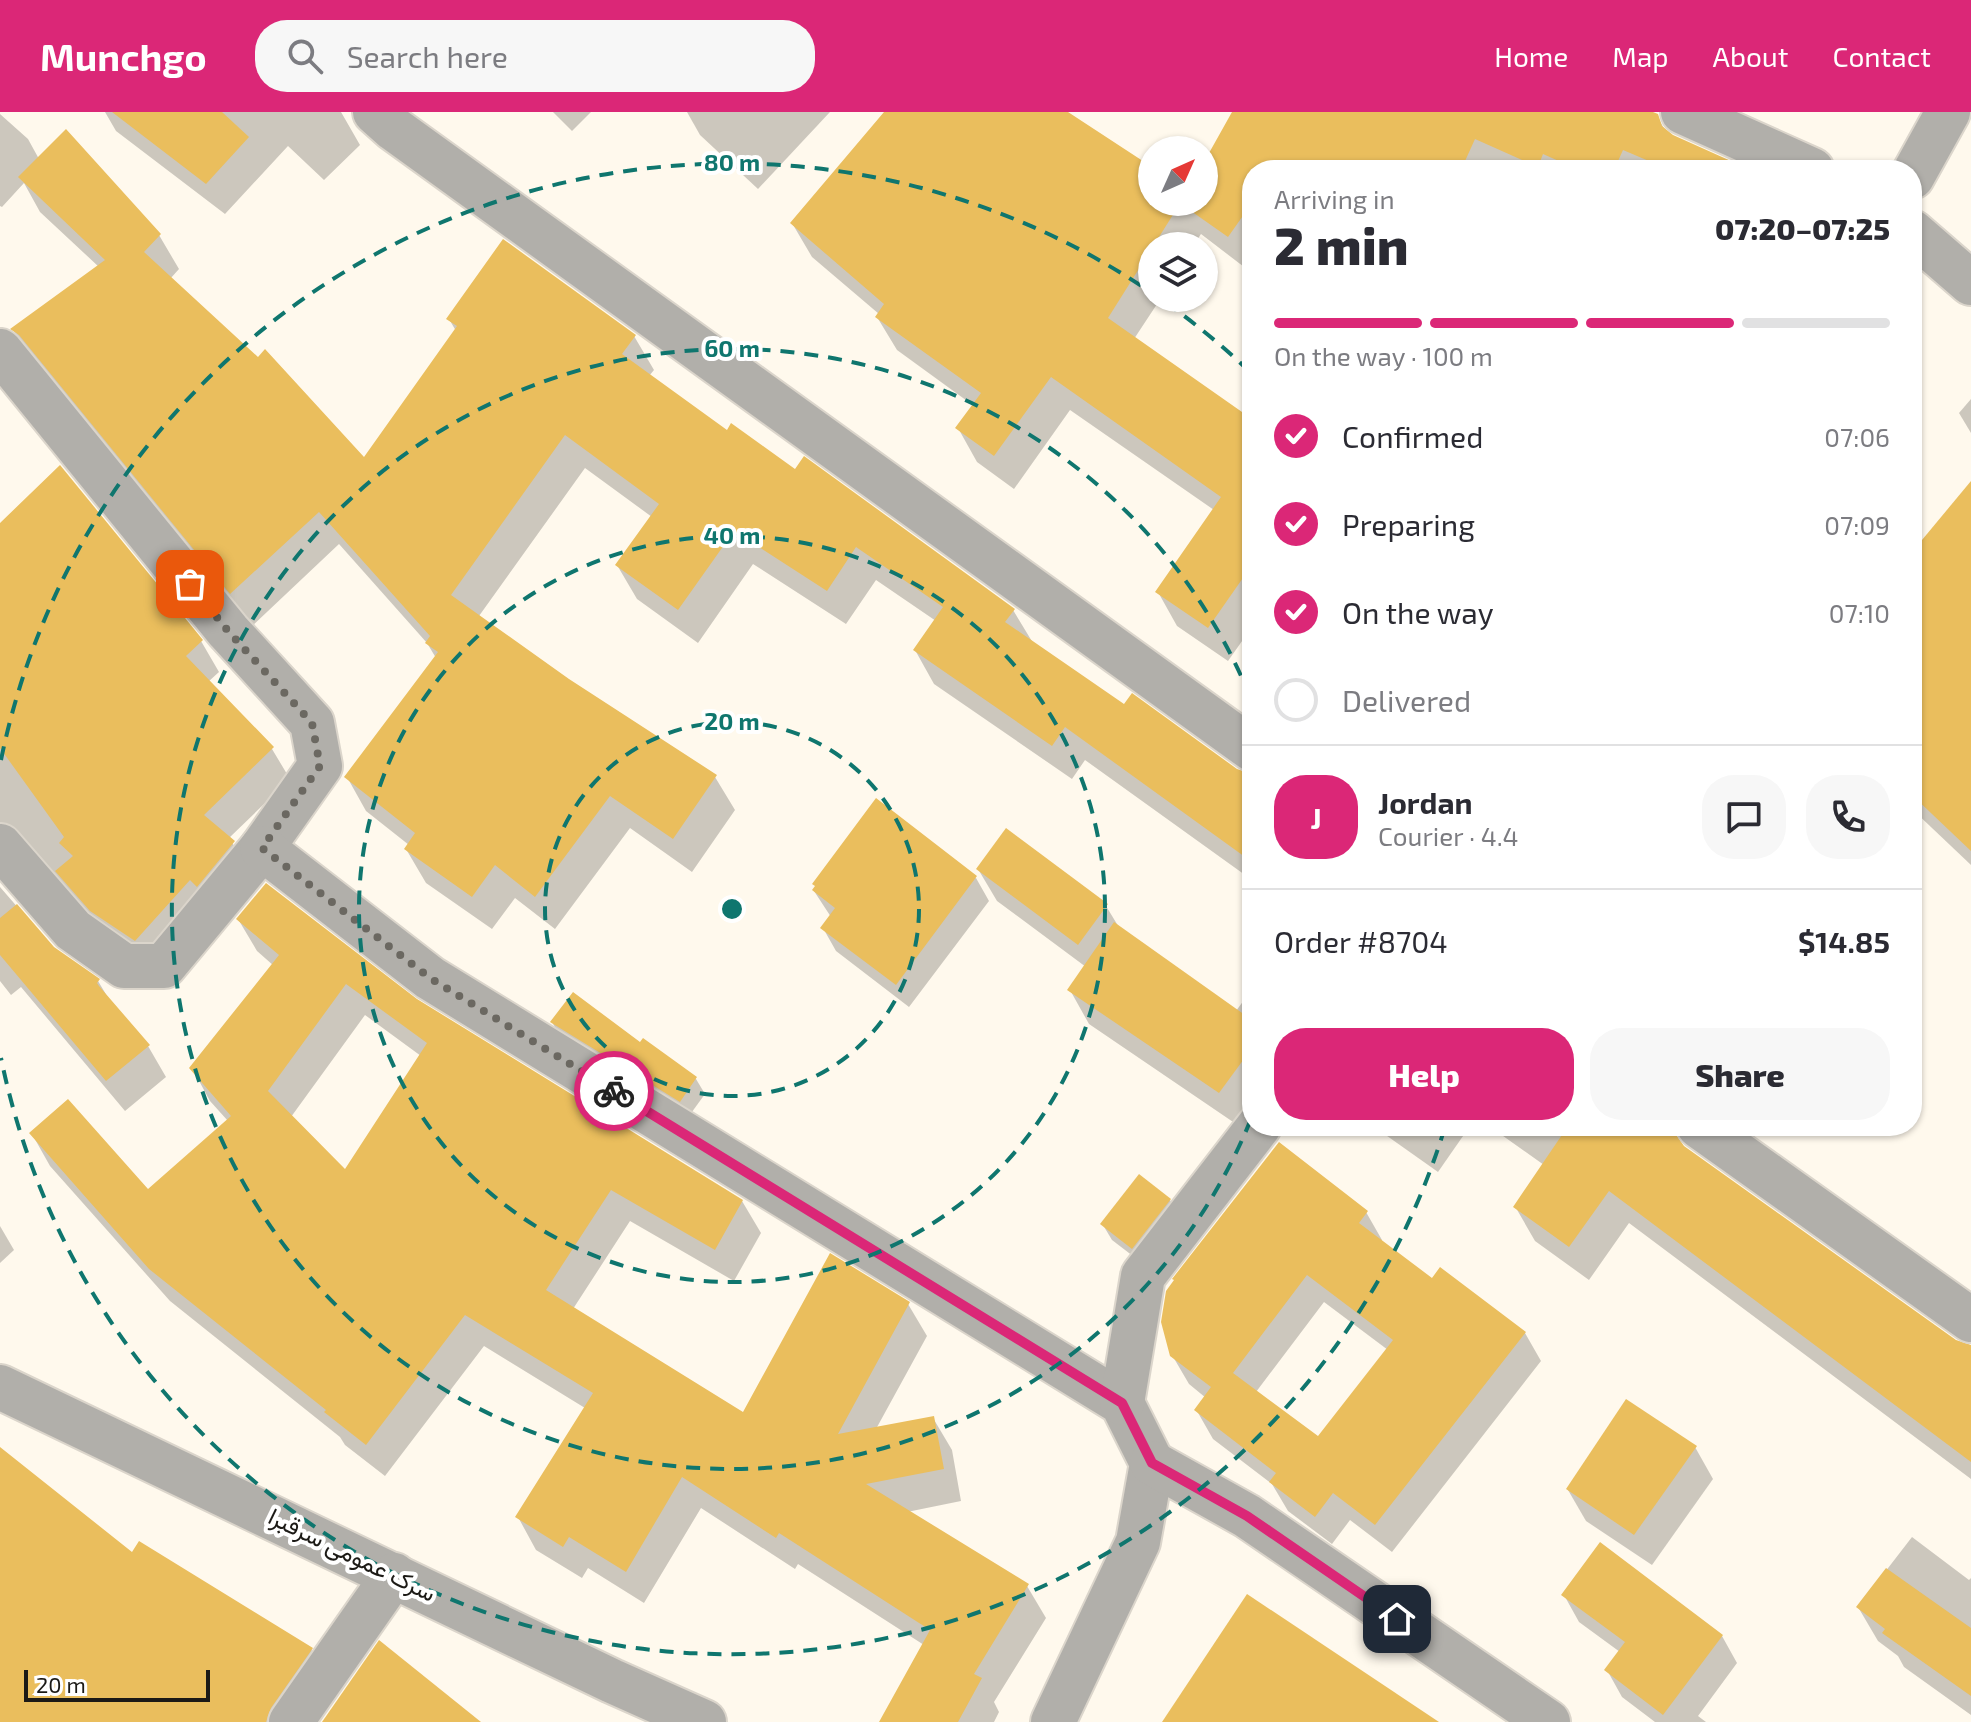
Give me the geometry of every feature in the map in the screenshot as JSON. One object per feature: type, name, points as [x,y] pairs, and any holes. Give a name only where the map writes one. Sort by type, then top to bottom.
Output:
[{"type":"street","points":[[375,112],[1242,742]]},
{"type":"street","points":[[1683,112],[1790,160]]},
{"type":"street","points":[[1921,160],[1948,112]]},
{"type":"street","points":[[1922,241],[1971,283]]},
{"type":"street","points":[[0,351],[228,631],[312,723],[320,766],[262,848],[164,966],[124,966],[73,930],[7,869]]},
{"type":"street","points":[[262,848],[430,978],[1122,1403],[1152,1463],[1247,1516],[1548,1722]]},
{"type":"street","points":[[1122,1403],[1143,1276],[1251,1136]]},
{"type":"street","points":[[1713,1136],[1971,1320]]},
{"type":"street","name":"سرک عمومی سرقبرا","points":[[0,1387],[612,1681],[704,1722]]},
{"type":"street","points":[[1053,1722],[1138,1542],[1152,1463]]},
{"type":"street","points":[[291,1722],[394,1575]]},
{"type":"street","points":[[612,1681],[636,1722]]},
{"type":"building","points":[[112,112],[222,112],[249,137],[206,184]]},
{"type":"building","points":[[884,112],[1068,112],[1138,158],[1138,216],[1172,216],[1162,232],[1138,232],[1138,270],[1108,318],[1242,412],[1242,579],[1208,628],[1155,592],[1221,497],[1051,377],[994,456],[955,428],[981,393],[875,317],[884,304],[790,223]]},
{"type":"building","points":[[1232,112],[1653,112],[1658,114],[1662,126],[1673,135],[1729,160],[1646,160],[1623,150],[1618,160],[1556,160],[1543,154],[1541,160],[1522,160],[1475,139],[1466,160],[1242,160],[1242,217],[1228,237],[1198,216],[1218,216],[1218,137]]},
{"type":"building","points":[[66,129],[161,234],[144,252],[258,357],[265,349],[364,457],[457,326],[446,319],[503,239],[636,335],[622,354],[727,430],[731,423],[795,469],[804,456],[1015,609],[1005,622],[1124,704],[1132,693],[1242,771],[1242,855],[1065,727],[1052,746],[913,650],[943,607],[856,547],[827,591],[734,531],[678,610],[615,565],[659,504],[565,435],[451,595],[569,679],[717,775],[673,839],[610,796],[535,897],[495,865],[472,897],[404,849],[415,833],[344,777],[438,652],[425,643],[430,636],[319,512],[230,594],[19,335],[10,329],[105,260],[18,177]]},
{"type":"building","points":[[60,465],[203,640],[186,656],[274,747],[204,815],[235,841],[197,887],[190,880],[135,941],[90,911],[55,871],[73,856],[59,843],[64,837],[0,748],[0,523]]},
{"type":"building","points":[[1971,481],[1971,851],[1922,804],[1922,540]]},
{"type":"building","points":[[876,798],[977,876],[896,985],[820,928],[835,908],[812,890],[815,886],[812,884]]},
{"type":"building","points":[[1006,828],[1108,904],[1078,945],[976,869]]},
{"type":"building","points":[[266,883],[417,999],[743,1200],[715,1250],[611,1190],[546,1290],[743,1412],[830,1253],[910,1302],[838,1434],[934,1416],[944,1469],[866,1484],[1029,1584],[974,1674],[982,1678],[958,1722],[879,1722],[930,1630],[779,1533],[776,1538],[682,1477],[626,1572],[569,1537],[563,1547],[515,1517],[593,1393],[465,1315],[366,1445],[149,1269],[29,1133],[68,1099],[148,1189],[231,1116],[189,1068],[279,955],[236,919]],"holes":[[[346,984],[427,1043],[345,1169],[268,1091]]]},
{"type":"building","points":[[17,904],[54,947],[100,979],[97,983],[99,986],[150,1045],[106,1081],[0,955],[0,918]]},
{"type":"building","points":[[1114,922],[1242,1013],[1242,1062],[1219,1093],[1067,990]]},
{"type":"building","points":[[573,992],[640,1042],[643,1038],[697,1077],[680,1102],[550,1022]]},
{"type":"building","points":[[1561,1136],[1677,1136],[1684,1146],[1956,1340],[1971,1345],[1971,1462],[1609,1191],[1569,1247],[1513,1207]]},
{"type":"building","points":[[1279,1142],[1368,1211],[1359,1223],[1432,1278],[1440,1267],[1526,1332],[1375,1525],[1333,1493],[1315,1517],[1269,1482],[1276,1473],[1194,1410],[1211,1387],[1170,1356],[1161,1322],[1166,1291],[1172,1279]],"holes":[[[1307,1275],[1393,1340],[1318,1436],[1233,1373]]]},
{"type":"building","points":[[1139,1174],[1171,1199],[1132,1249],[1100,1224]]},
{"type":"building","points":[[1626,1399],[1697,1446],[1634,1535],[1566,1489]]},
{"type":"building","points":[[0,1447],[132,1552],[139,1541],[313,1648],[271,1708],[266,1722],[0,1722]]},
{"type":"building","points":[[1600,1542],[1723,1635],[1663,1715],[1604,1670],[1625,1642],[1561,1595]]},
{"type":"building","points":[[1886,1568],[1971,1628],[1971,1696],[1882,1633],[1885,1629],[1856,1607]]},
{"type":"building","points":[[1247,1594],[1439,1722],[1162,1722]]},
{"type":"building","points":[[379,1640],[481,1722],[322,1722]]},
{"type":"way so far","points":[[190,584],[228,631],[312,723],[320,766],[262,848],[430,978],[614,1091]]},
{"type":"route","points":[[614,1091],[1122,1403],[1152,1463],[1247,1516],[1397,1619]]}]
